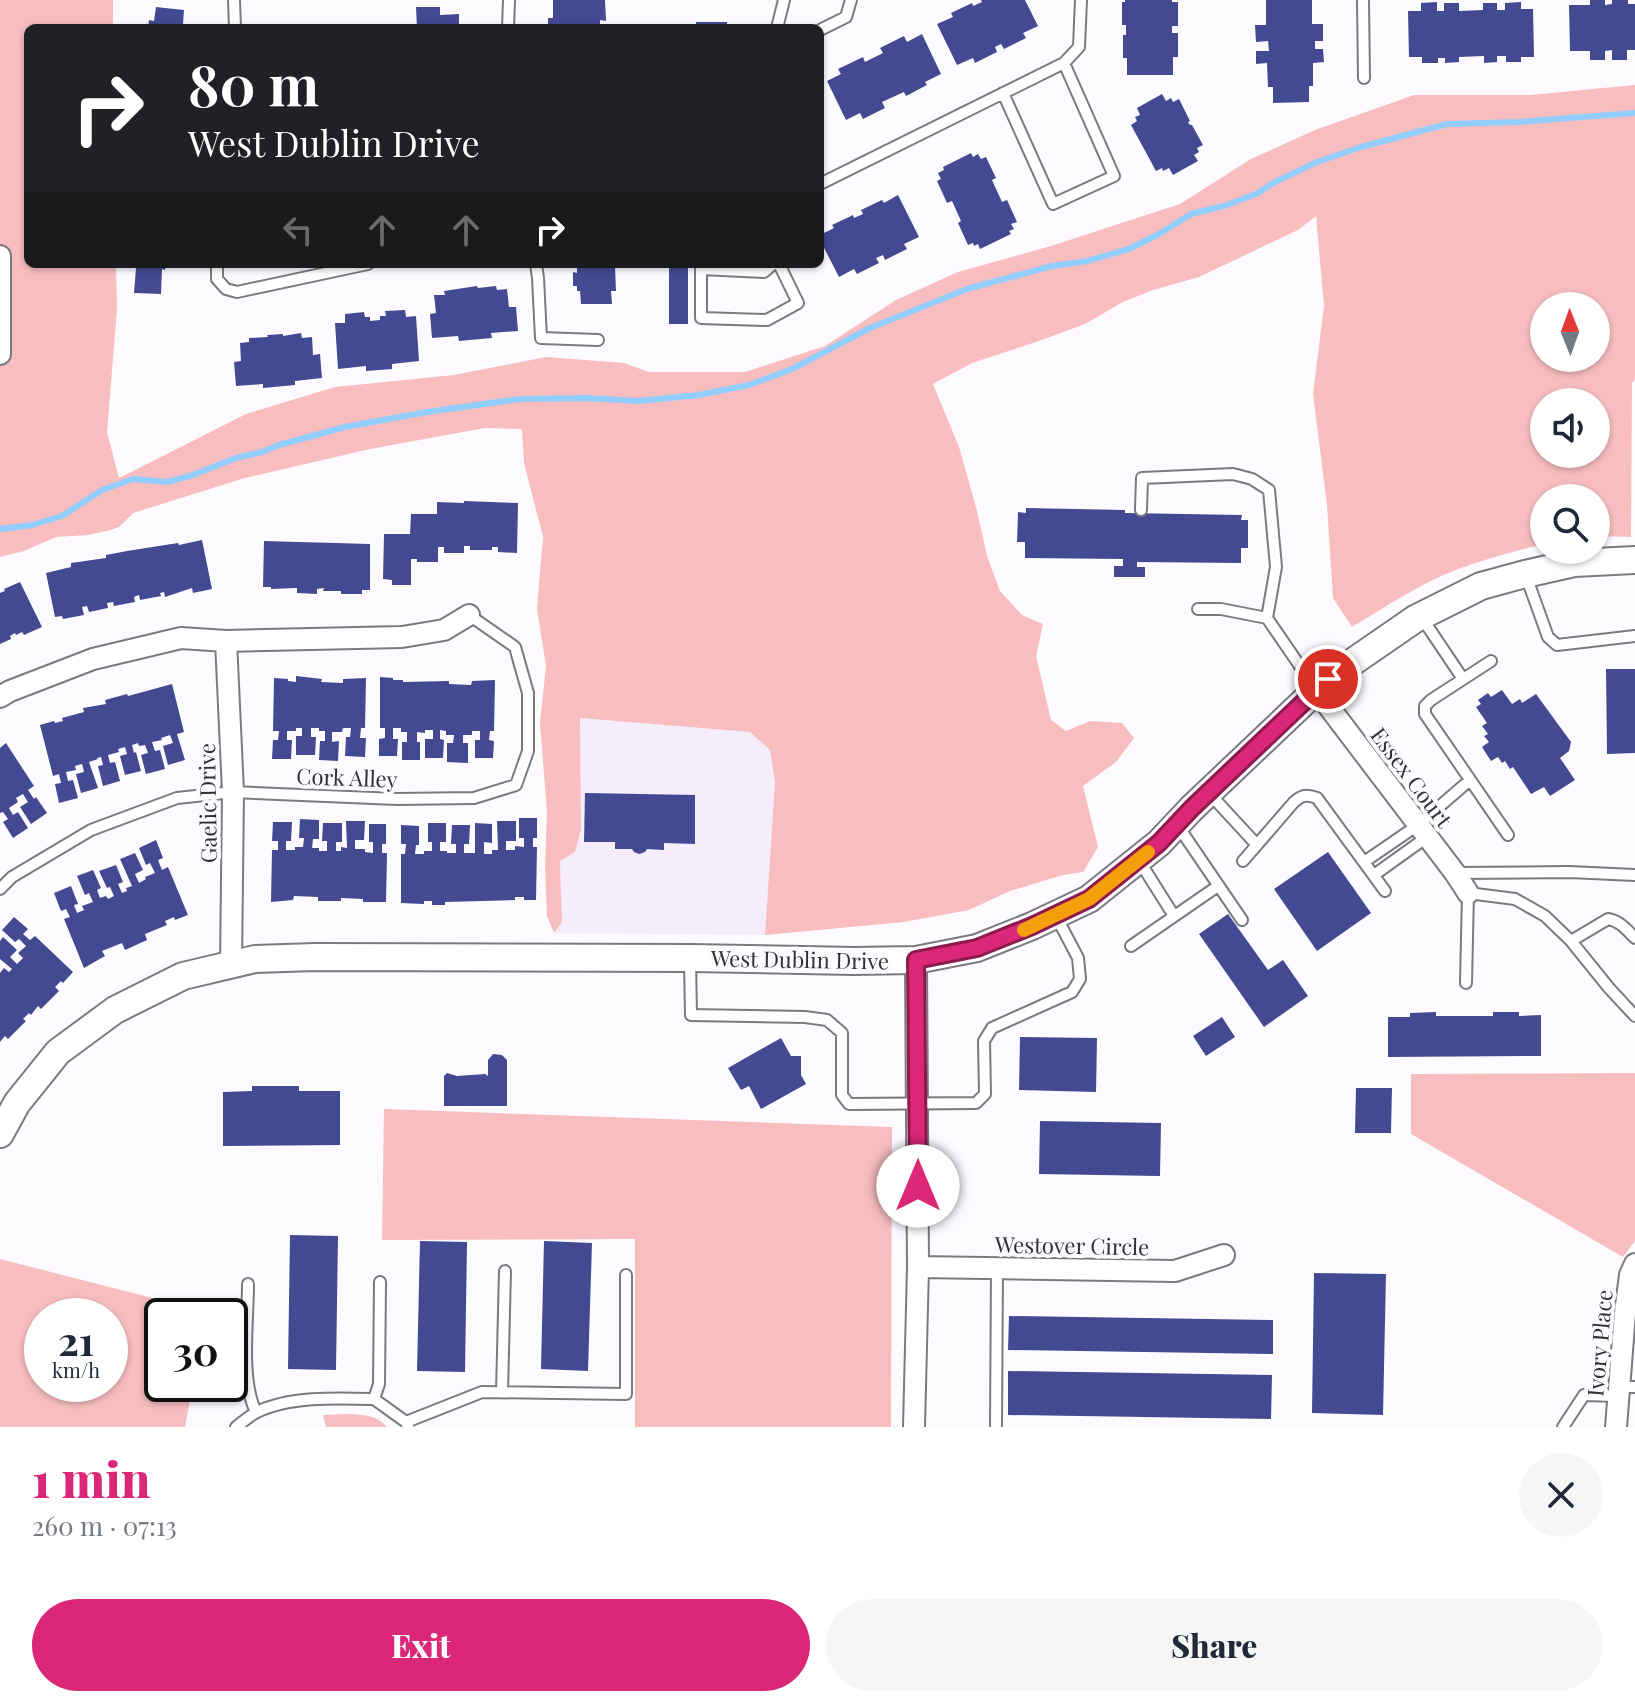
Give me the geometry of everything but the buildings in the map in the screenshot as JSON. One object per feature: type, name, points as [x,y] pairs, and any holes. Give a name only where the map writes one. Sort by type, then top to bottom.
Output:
[{"type":"street","points":[[0,256],[0,354]]},
{"type":"street","name":"West Dublin Drive","points":[[0,1134],[17,1103],[58,1052],[115,1010],[183,976],[255,959],[690,958],[854,961],[916,960],[977,948],[1089,899],[1139,860],[1328,679],[1421,616],[1481,586],[1525,574],[1574,563],[1635,560]]},
{"type":"street","points":[[0,697],[93,659],[181,638],[226,641],[402,637],[444,630],[469,615]]},
{"type":"street","name":"Gaelic Drive","points":[[226,641],[233,792],[231,965]]},
{"type":"street","name":"Essex Court","points":[[1316,690],[1468,893]]},
{"type":"street","points":[[914,1427],[918,1267],[916,960]]},
{"type":"street","name":"Westover Circle","points":[[918,1267],[1175,1271],[1224,1255]]},
{"type":"street","name":"Ivory Place","points":[[1616,1427],[1624,1390],[1629,1337],[1630,1275],[1635,1264]]},
{"type":"lane","points":[[234,0],[235,24]]},
{"type":"lane","points":[[508,24],[509,0]]},
{"type":"lane","points":[[778,24],[784,0]]},
{"type":"lane","points":[[824,28],[846,17],[851,0]]},
{"type":"lane","points":[[824,182],[1064,63],[1079,47],[1081,0]]},
{"type":"lane","points":[[1363,0],[1364,78]]},
{"type":"lane","points":[[1003,93],[1053,204],[1114,176],[1064,63]]},
{"type":"lane","points":[[217,268],[217,279],[226,289],[237,292],[349,268]]},
{"type":"lane","points":[[537,268],[541,338],[598,340]]},
{"type":"lane","points":[[770,268],[764,272],[701,269],[701,318],[767,320],[798,303],[778,268]]},
{"type":"lane","points":[[1141,510],[1142,478],[1233,474],[1252,479],[1269,490],[1276,567],[1267,618],[1316,690]]},
{"type":"lane","points":[[1525,574],[1548,637],[1557,645],[1635,636]]},
{"type":"lane","points":[[1198,609],[1221,609],[1267,618]]},
{"type":"lane","name":"Cork Alley","points":[[0,889],[12,877],[91,830],[177,798],[233,792],[397,799],[474,798],[516,785],[528,751],[528,693],[515,647],[469,615]]},
{"type":"lane","points":[[1421,616],[1463,679]]},
{"type":"lane","points":[[1491,661],[1431,700],[1425,706],[1425,714],[1508,835]]},
{"type":"lane","points":[[1374,875],[1423,831],[1470,780]]},
{"type":"lane","points":[[1209,793],[1257,845]]},
{"type":"lane","points":[[1243,861],[1294,802],[1301,796],[1309,795],[1317,798],[1385,891]]},
{"type":"lane","points":[[1176,825],[1242,920]]},
{"type":"lane","points":[[1364,862],[1423,831]]},
{"type":"lane","points":[[1139,860],[1174,916]]},
{"type":"lane","points":[[1455,873],[1635,875]]},
{"type":"lane","points":[[1131,946],[1218,886]]},
{"type":"lane","points":[[1466,983],[1468,893],[1515,899],[1545,916],[1571,941],[1635,1016]]},
{"type":"lane","points":[[690,958],[691,1015],[805,1017],[827,1020],[842,1033],[842,1095],[849,1104],[976,1103],[985,1094],[984,1041],[992,1028],[1072,992],[1080,979],[1078,958],[1056,915]]},
{"type":"lane","points":[[1571,941],[1608,919],[1622,924],[1635,938]]},
{"type":"lane","points":[[996,1427],[997,1268]]},
{"type":"lane","points":[[502,1392],[505,1271]]},
{"type":"lane","points":[[236,1427],[256,1412],[286,1403],[336,1398],[374,1399],[407,1425],[482,1392],[626,1394],[626,1275]]},
{"type":"lane","points":[[374,1399],[379,1384],[380,1282]]},
{"type":"lane","points":[[248,1284],[247,1382],[256,1412]]},
{"type":"lane","points":[[1563,1427],[1584,1395],[1624,1390]]},
{"type":"shaded area","points":[[0,0],[113,0],[113,24],[24,24],[24,268],[116,268],[117,309],[107,432],[119,478],[246,414],[335,387],[454,375],[546,357],[624,363],[649,372],[745,372],[825,346],[896,300],[958,272],[1180,204],[1251,159],[1315,130],[1414,95],[1530,95],[1635,85],[1635,379],[1632,383],[1631,537],[1610,536],[1610,484],[1530,484],[1530,548],[1471,564],[1432,580],[1352,627],[1333,598],[1327,505],[1313,394],[1324,306],[1316,216],[1298,230],[1199,277],[1123,302],[1085,324],[972,363],[933,384],[959,447],[987,556],[1000,591],[1022,615],[1043,624],[1036,656],[1051,720],[1066,731],[1090,721],[1122,723],[1134,738],[1116,762],[1083,786],[1098,847],[1083,872],[1010,891],[969,910],[904,922],[765,935],[775,782],[770,750],[750,732],[580,718],[581,829],[575,852],[560,861],[562,922],[554,933],[547,916],[547,812],[540,723],[546,666],[537,609],[543,537],[524,463],[522,429],[485,428],[370,449],[245,478],[133,513],[119,527],[107,531],[56,537],[24,551],[0,557]]},
{"type":"shaded area","points":[[580,718],[750,732],[770,750],[775,782],[765,935],[554,933],[562,922],[560,861],[581,829]]},
{"type":"shaded area","points":[[1635,1073],[1635,1241],[1623,1257],[1411,1134],[1411,1074]]},
{"type":"shaded area","points":[[384,1109],[892,1127],[891,1427],[635,1427],[635,1239],[382,1240]]},
{"type":"shaded area","points":[[0,1259],[152,1298],[144,1298],[144,1402],[190,1402],[185,1427],[0,1427]]},
{"type":"shaded area","points":[[323,1415],[373,1417],[387,1427],[326,1427]]},
{"type":"waterway","points":[[0,529],[32,525],[62,516],[102,490],[133,479],[167,482],[236,458],[345,427],[520,399],[638,401],[699,395],[749,385],[792,369],[870,328],[967,289],[1129,249],[1191,214],[1258,193],[1317,162],[1361,147],[1447,124],[1635,113]]},
{"type":"slow traffic","points":[[1024,930],[1089,899],[1148,852]]},
{"type":"route","points":[[918,1186],[916,960],[977,948],[1089,899],[1159,843],[1328,679]]}]
